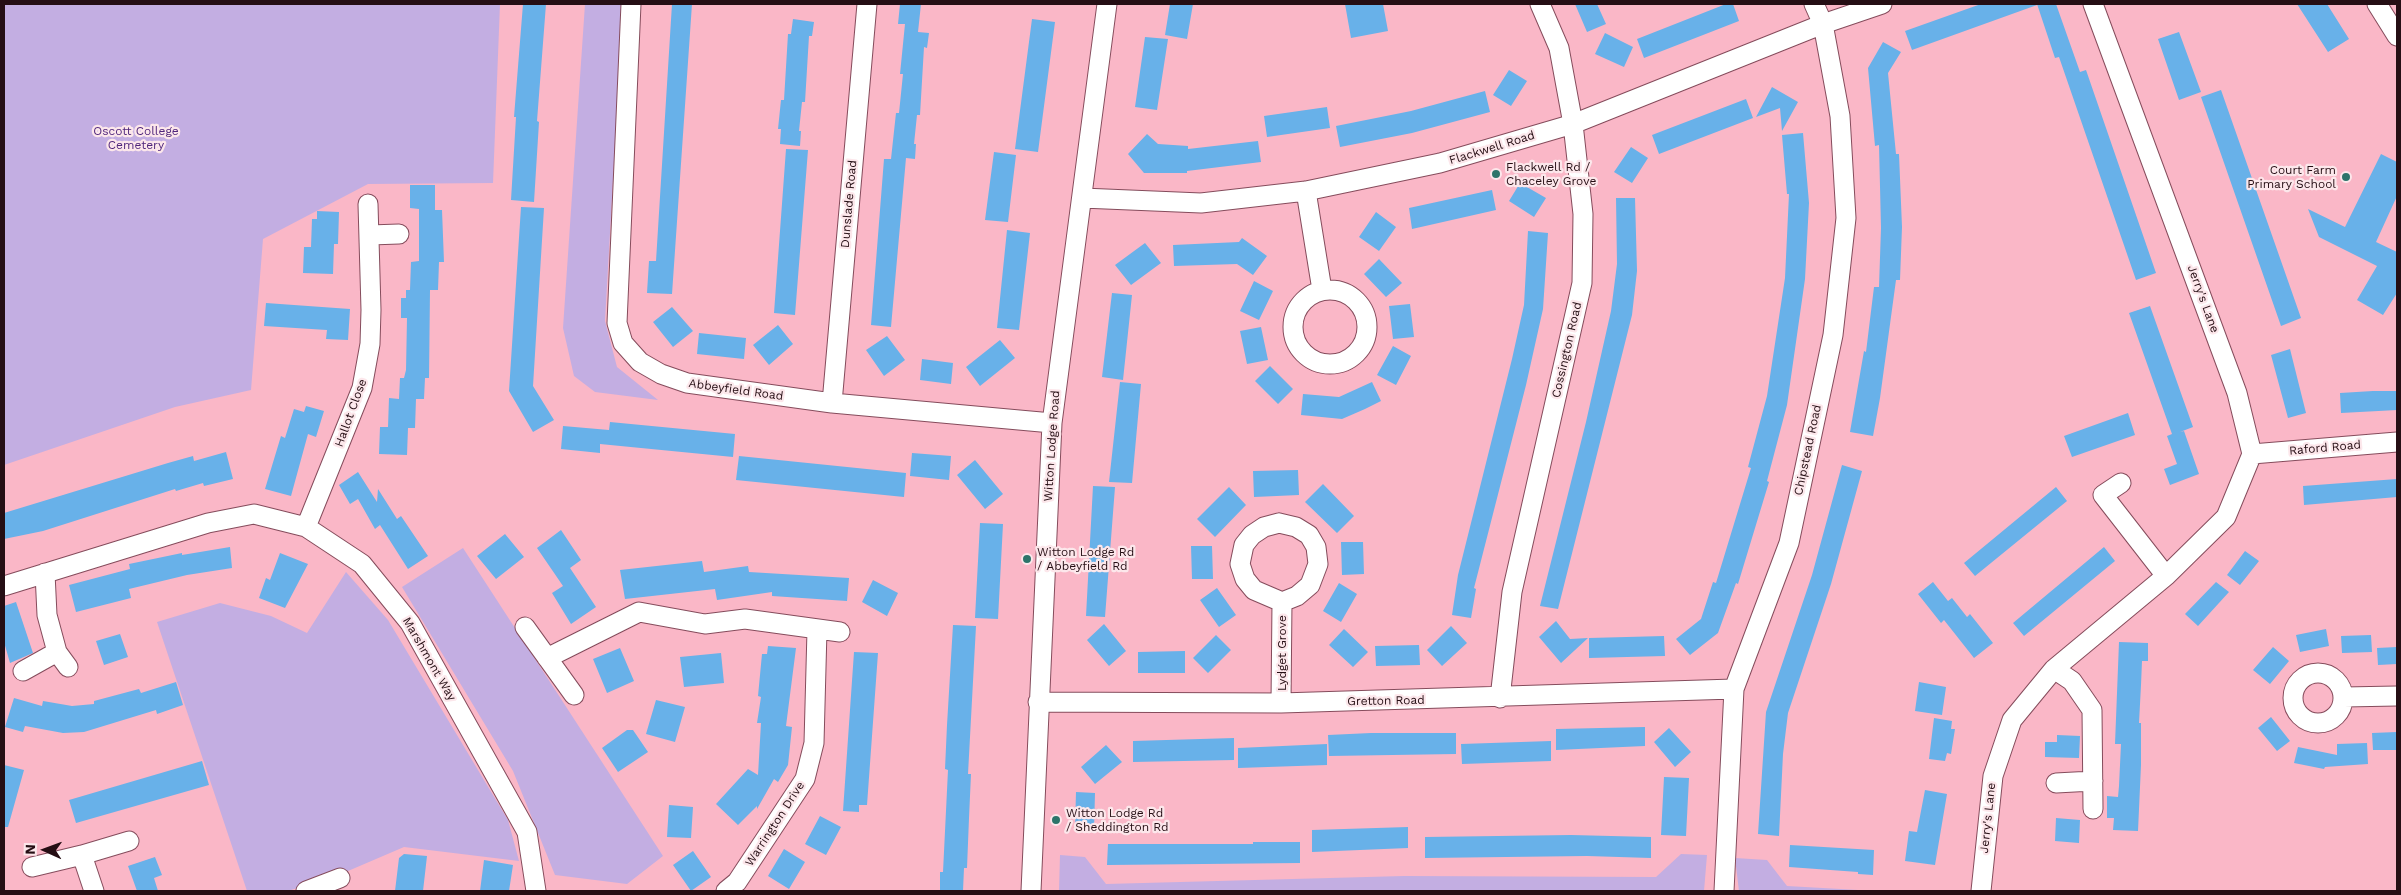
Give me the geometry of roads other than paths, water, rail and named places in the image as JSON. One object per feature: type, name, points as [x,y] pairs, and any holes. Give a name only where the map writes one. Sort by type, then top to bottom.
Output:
[{"type":"street","name":"Abbeyfield Road","points":[[631,4],[617,323],[623,343],[640,362],[661,374],[686,383],[832,403],[1052,424]]},
{"type":"street","name":"Dunslade Road","points":[[832,403],[867,4]]},
{"type":"street","name":"Witton Lodge Road","points":[[1031,891],[1052,424],[1107,4]]},
{"type":"street","name":"Cossington Road","points":[[1500,698],[1512,592],[1582,282],[1583,214],[1573,124],[1559,48],[1540,4]]},
{"type":"street","name":"Chipstead Road","points":[[1724,891],[1734,689],[1789,542],[1833,335],[1846,218],[1840,116],[1823,24],[1814,4]]},
{"type":"street","name":"Flackwell Road","points":[[1082,198],[1201,203],[1306,191],[1440,163],[1573,124],[1823,24],[1882,4]]},
{"type":"street","name":"Jerry's Lane","points":[[1981,891],[1993,776],[2012,720],[2054,669],[2166,576],[2226,517],[2252,454],[2234,384],[2093,4]]},
{"type":"street","points":[[2377,4],[2397,36]]},
{"type":"street","points":[[1306,191],[1322,290]]},
{"type":"street","name":"Hallot Close","points":[[306,527],[362,388],[370,344],[370,234],[368,204]]},
{"type":"street","points":[[370,234],[399,234]]},
{"type":"street","points":[[1322,290],[1347,294],[1358,302],[1366,316],[1368,329],[1365,340],[1359,351],[1342,363],[1329,365],[1310,359],[1300,350],[1294,338],[1292,325],[1298,308],[1306,298],[1322,290]]},
{"type":"street","name":"Raford Road","points":[[2252,454],[2397,442]]},
{"type":"street","points":[[2121,483],[2103,495],[2166,576]]},
{"type":"street","name":"Marshmont Way","points":[[4,586],[208,523],[254,514],[306,527],[362,564],[410,623],[527,832],[536,891]]},
{"type":"street","name":"Lydget Grove","points":[[1279,523],[1296,527],[1309,535],[1316,547],[1318,564],[1310,585],[1297,596],[1282,602],[1254,590],[1245,579],[1240,564],[1244,545],[1252,535],[1264,527],[1279,523]]},
{"type":"street","points":[[23,671],[62,660],[47,615],[45,573]]},
{"type":"street","name":"Lydget Grove","points":[[1281,703],[1282,602]]},
{"type":"street","points":[[547,658],[639,612],[705,624],[745,619],[840,632]]},
{"type":"street","points":[[525,627],[574,695]]},
{"type":"street","name":"Warrington Drive","points":[[738,888],[805,779],[814,743],[817,630]]},
{"type":"street","points":[[2054,669],[2072,681],[2092,710],[2093,809]]},
{"type":"street","name":"Gretton Road","points":[[1038,702],[1281,703],[1500,698],[1734,689]]},
{"type":"street","points":[[2344,697],[2397,696]]},
{"type":"street","points":[[2056,783],[2093,781]]},
{"type":"street","points":[[32,867],[130,841]]},
{"type":"street","points":[[82,855],[94,891]]},
{"type":"street","points":[[306,891],[340,878]]},
{"type":"place","name":"Flackwell Rd / Chaceley Grove","points":[[1496,174]]},
{"type":"place","name":"Court Farm Primary School","points":[[2346,177]]},
{"type":"place","name":"Witton Lodge Rd / Abbeyfield Rd","points":[[1027,559]]},
{"type":"place","name":"Witton Lodge Rd / Sheddington Rd","points":[[1056,820]]},
{"type":"park label","name":"Oscott College Cemetery","points":[[136,138]]}]
